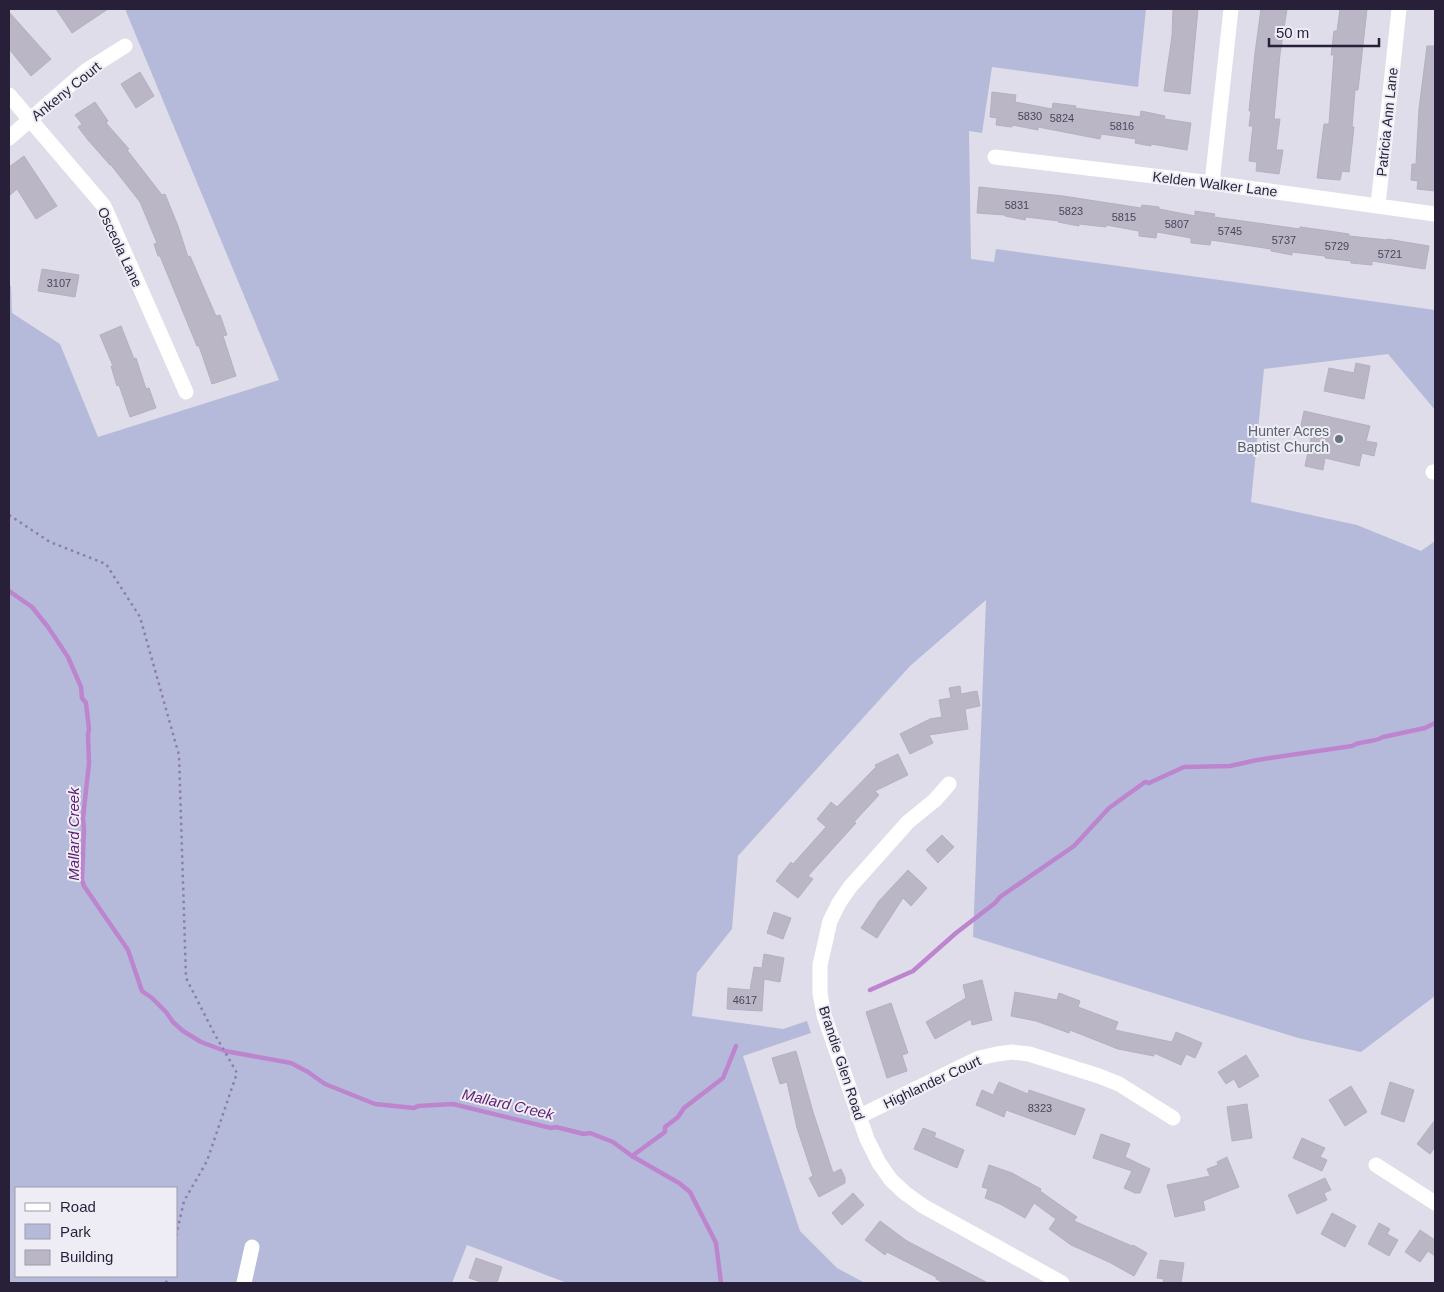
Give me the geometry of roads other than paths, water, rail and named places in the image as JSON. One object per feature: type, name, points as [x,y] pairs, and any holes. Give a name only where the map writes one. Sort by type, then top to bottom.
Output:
[{"type":"street","points":[[1212,183],[1231,9]]},
{"type":"street","name":"Patricia Ann Lane","points":[[1378,205],[1399,9]]},
{"type":"street","name":"Ankeny Court","points":[[9,138],[87,70],[125,46]]},
{"type":"street","name":"Osceola Lane","points":[[9,95],[104,206],[186,392]]},
{"type":"street","name":"Kelden Walker Lane","points":[[995,157],[1212,183],[1435,214]]},
{"type":"street","name":"Brandie Glen Road","points":[[949,784],[935,800],[908,822],[850,887],[839,903],[830,921],[820,965],[820,993],[824,1015],[858,1117],[879,1163],[891,1180],[923,1206],[1062,1283]]},
{"type":"street","name":"Highlander Court","points":[[858,1117],[979,1058],[1012,1052],[1028,1054],[1119,1084],[1173,1118]]},
{"type":"street","points":[[1376,1165],[1435,1203]]},
{"type":"street","points":[[244,1283],[252,1247]]},
{"type":"waterway","name":"Mallard Creek","points":[[9,591],[32,607],[48,627],[68,657],[81,687],[82,698],[86,703],[89,729],[89,763],[83,818],[82,880],[84,886],[128,950],[142,991],[152,998],[173,1022],[183,1031],[201,1042],[225,1051],[291,1063],[325,1084],[375,1104],[414,1108],[418,1106],[453,1104],[551,1128],[556,1127],[584,1134],[590,1133],[613,1142],[632,1156],[679,1183],[690,1192],[716,1243],[721,1283]]},
{"type":"waterway","points":[[870,990],[913,971],[1000,897],[1074,846],[1109,808],[1145,782],[1149,783],[1184,767],[1230,766],[1257,760],[1352,746],[1425,728],[1435,723]]},
{"type":"waterway","points":[[632,1156],[665,1132],[665,1127],[678,1117],[684,1108],[723,1078],[736,1046]]},
{"type":"place","name":"Hunter Acres Baptist Church","points":[[1339,439]]}]
